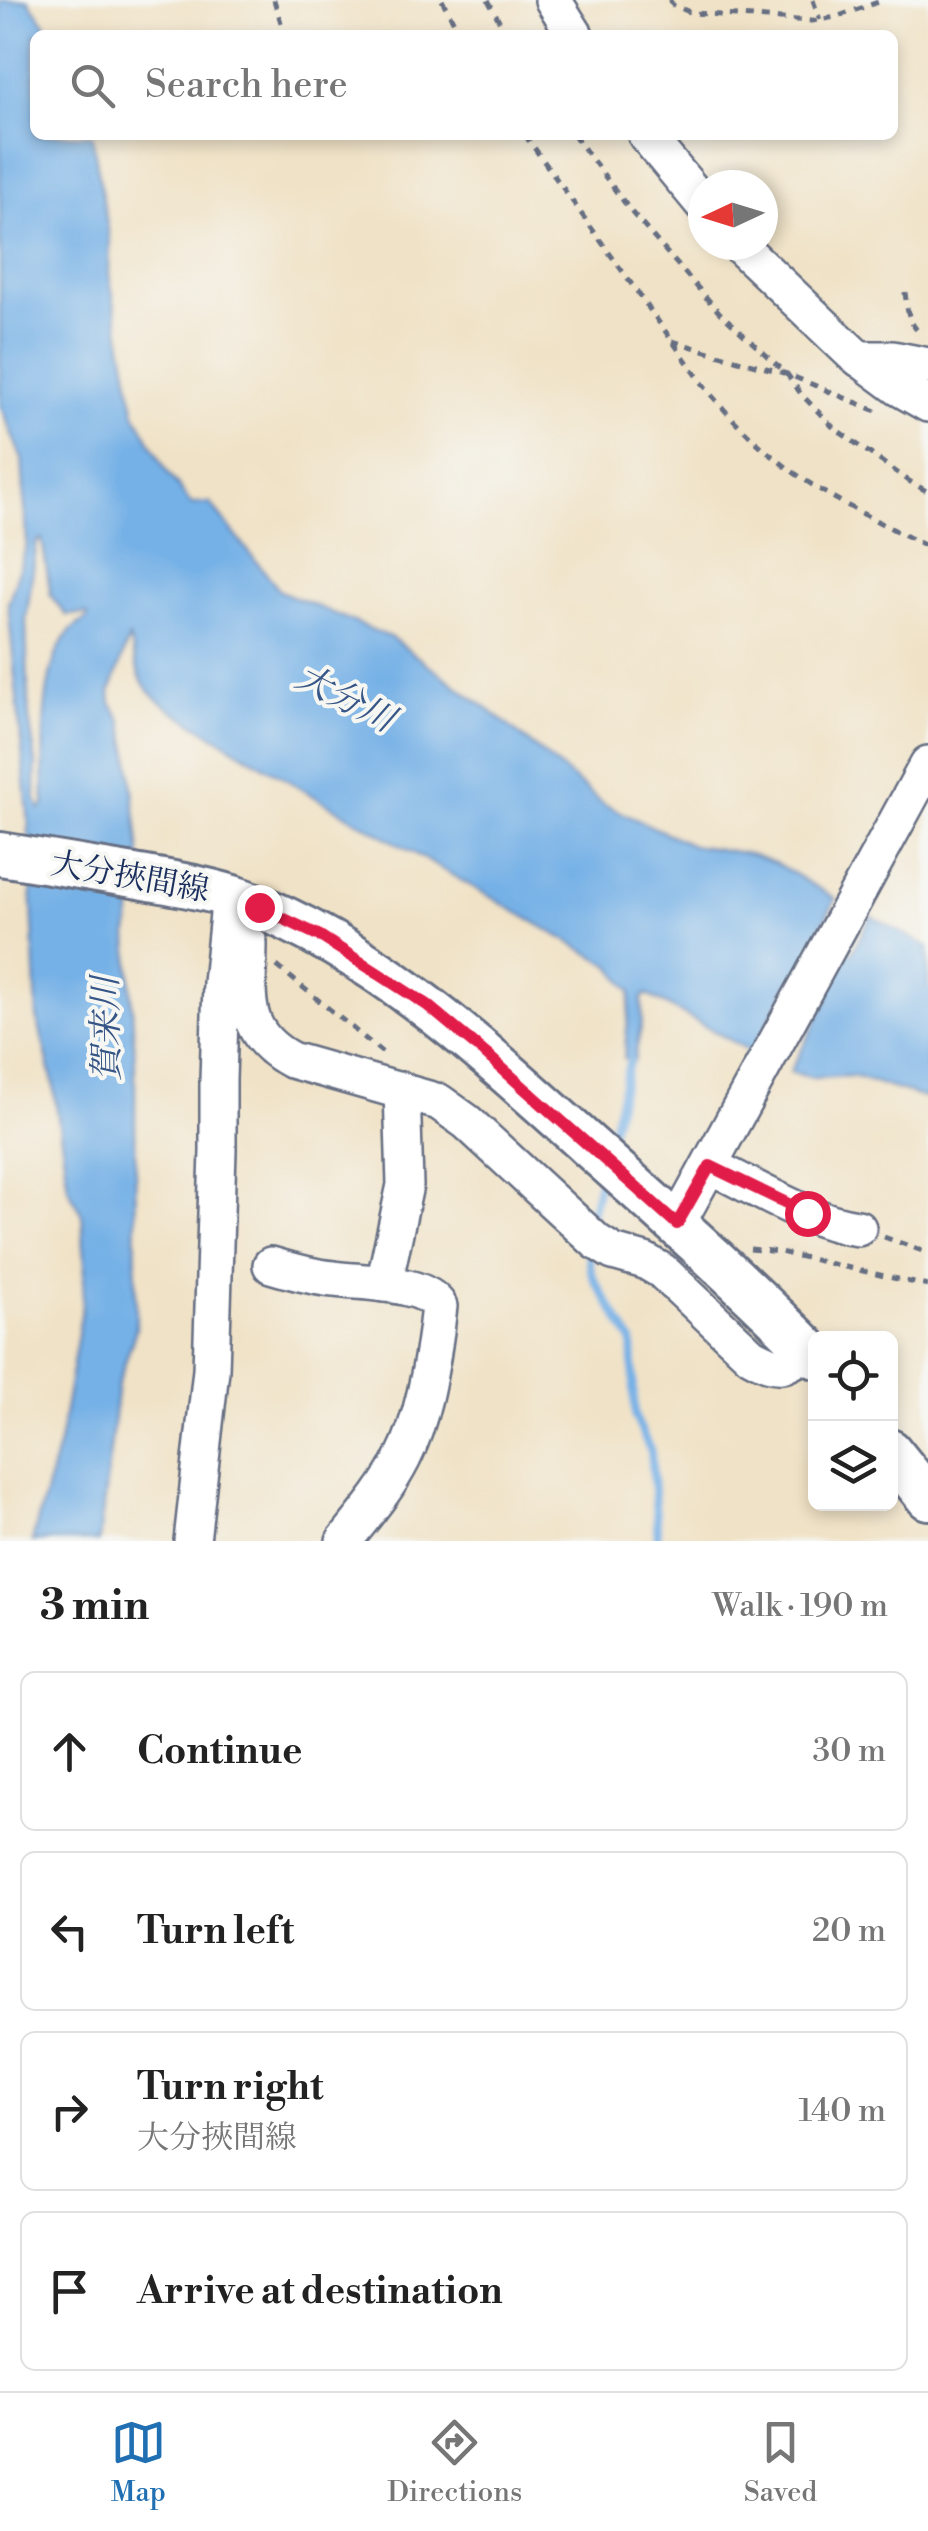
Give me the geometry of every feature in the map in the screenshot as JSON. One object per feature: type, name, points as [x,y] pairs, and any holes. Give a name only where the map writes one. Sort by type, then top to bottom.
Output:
[{"type":"main road","name":"大分挾間線","points":[[0,854],[227,913],[259,907],[320,936],[427,1005],[487,1055],[677,1224],[808,1349]]},
{"type":"main road","points":[[898,1460],[928,1498]]},
{"type":"street","points":[[553,0],[572,30]]},
{"type":"street","points":[[650,140],[688,186]]},
{"type":"street","points":[[755,260],[860,358],[928,404]]},
{"type":"street","points":[[860,358],[928,366]]},
{"type":"street","points":[[677,1224],[928,764]]},
{"type":"street","points":[[227,913],[254,1026],[268,1045],[291,1060],[439,1102],[456,1113],[597,1242],[613,1252],[654,1264],[751,1355],[767,1364],[782,1366],[808,1355]]},
{"type":"street","points":[[192,1541],[212,1370],[218,1080],[227,913]]},
{"type":"street","points":[[384,1284],[405,1184],[402,1090]]},
{"type":"street","points":[[714,1160],[807,1213],[839,1226],[858,1228]]},
{"type":"street","points":[[271,1266],[423,1293],[439,1306],[435,1347],[404,1458],[344,1541]]},
{"type":"path","points":[[274,0],[283,30]]},
{"type":"path","points":[[442,0],[458,30]]},
{"type":"path","points":[[488,0],[504,30]]},
{"type":"path","points":[[669,0],[692,13],[820,20],[884,0]]},
{"type":"path","points":[[813,0],[820,20]]},
{"type":"path","points":[[529,140],[708,391],[738,426],[782,464],[830,496],[928,547]]},
{"type":"path","points":[[578,140],[632,214],[719,312],[787,374],[834,428],[928,492]]},
{"type":"path","points":[[905,292],[908,315],[914,327],[928,339]]},
{"type":"path","points":[[672,341],[787,374],[892,417]]},
{"type":"path","points":[[227,913],[387,1057]]},
{"type":"path","points":[[858,1228],[928,1253]]},
{"type":"path","points":[[735,1250],[780,1252],[928,1286]]},
{"type":"water","name":"賀来川","points":[[0,0],[28,0],[49,30],[30,30],[30,140],[93,140],[110,241],[109,274],[135,413],[166,470],[191,504],[210,503],[280,591],[392,638],[493,713],[605,805],[692,845],[750,854],[777,864],[836,899],[752,1052],[646,994],[642,998],[642,1022],[634,1061],[624,1058],[631,992],[611,966],[170,709],[145,685],[129,638],[110,692],[129,753],[140,853],[128,934],[135,1061],[136,1329],[118,1384],[99,1541],[32,1541],[59,1443],[81,1315],[85,1266],[82,1215],[68,1187],[53,1083],[37,1017],[28,814],[8,604],[27,544],[22,459],[0,405]],"holes":[[[42,539],[51,596],[66,615],[87,614],[88,618],[65,638],[51,674],[44,719],[44,806],[40,809],[35,797],[36,762],[29,718],[26,620],[37,541]]]},
{"type":"water","points":[[871,916],[928,947],[928,1099],[853,1076],[813,1078],[790,1072]]},
{"type":"waterway","name":"大分川","points":[[778,947],[928,1011]]},
{"type":"waterway","points":[[608,1145],[630,1059]]},
{"type":"waterway","points":[[589,1223],[601,1173]]},
{"type":"waterway","points":[[588,1251],[595,1281],[632,1341],[635,1417],[651,1452],[658,1541]]},
{"type":"route","points":[[259,907],[320,936],[427,1005],[677,1224],[710,1166],[807,1213]]}]
